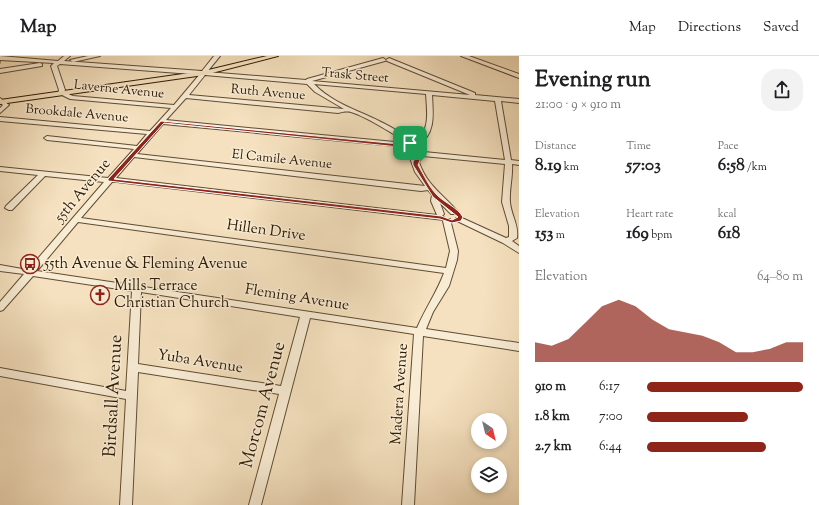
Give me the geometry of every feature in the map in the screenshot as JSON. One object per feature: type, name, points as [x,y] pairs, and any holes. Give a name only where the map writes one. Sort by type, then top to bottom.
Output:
[{"type":"main road","points":[[0,101],[204,73],[275,56]]},
{"type":"street","points":[[61,93],[62,90],[54,66],[67,56]]},
{"type":"street","points":[[0,71],[97,56]]},
{"type":"street","name":"55th Avenue","points":[[0,308],[110,180],[163,122],[217,56]]},
{"type":"street","points":[[389,59],[396,56]]},
{"type":"street","points":[[464,56],[519,76]]},
{"type":"street","name":"Trask Street","points":[[0,58],[204,73],[429,93],[470,95],[498,100],[519,101]]},
{"type":"street","points":[[459,220],[460,215],[454,212],[435,196],[429,188],[418,170],[416,161],[413,158],[411,146],[398,135],[375,120],[349,110],[323,96],[309,83],[308,80],[382,58],[389,59],[470,95]]},
{"type":"street","name":"Laverne Avenue","points":[[61,93],[72,98],[175,107]]},
{"type":"street","points":[[411,146],[426,136],[429,130],[429,93]]},
{"type":"street","name":"Ruth Avenue","points":[[185,96],[349,110]]},
{"type":"street","points":[[498,100],[509,173],[506,193],[507,208],[513,222],[515,233],[513,238],[506,241]]},
{"type":"street","name":"Brookdale Avenue","points":[[0,101],[6,105],[0,111]]},
{"type":"street","name":"Brookdale Avenue","points":[[0,119],[152,133]]},
{"type":"street","points":[[163,122],[411,146],[519,163]]},
{"type":"street","points":[[47,138],[139,148]]},
{"type":"street","name":"El Camile Avenue","points":[[132,155],[410,186],[423,189],[429,188]]},
{"type":"street","points":[[0,168],[443,217],[459,220],[506,241],[519,250]]},
{"type":"street","points":[[9,208],[44,173]]},
{"type":"street","name":"Madera Avenue","points":[[408,505],[418,341],[428,312],[444,286],[450,271],[454,251],[443,217],[435,201],[435,196]]},
{"type":"street","points":[[443,217],[447,211],[454,212]]},
{"type":"street","name":"Hillen Drive","points":[[77,220],[450,271]]},
{"type":"street","name":"Fleming Avenue","points":[[0,268],[519,347]]},
{"type":"street","name":"Birdsall Avenue","points":[[126,505],[137,288]]},
{"type":"street","name":"Morcom Avenue","points":[[254,505],[306,314]]},
{"type":"street","name":"Yuba Avenue","points":[[133,366],[286,391]]},
{"type":"street","points":[[0,372],[131,396]]},
{"type":"place","name":"55th Avenue & Fleming Avenue","points":[[30,264]]},
{"type":"place","name":"Mills Terrace Christian Church","points":[[100,295]]},
{"type":"route","points":[[163,122],[399,146],[410,143],[413,144],[421,153],[419,159],[416,161],[416,165],[429,188],[435,196],[454,212],[459,214],[459,220],[452,221],[434,217],[110,180],[163,122]]}]
